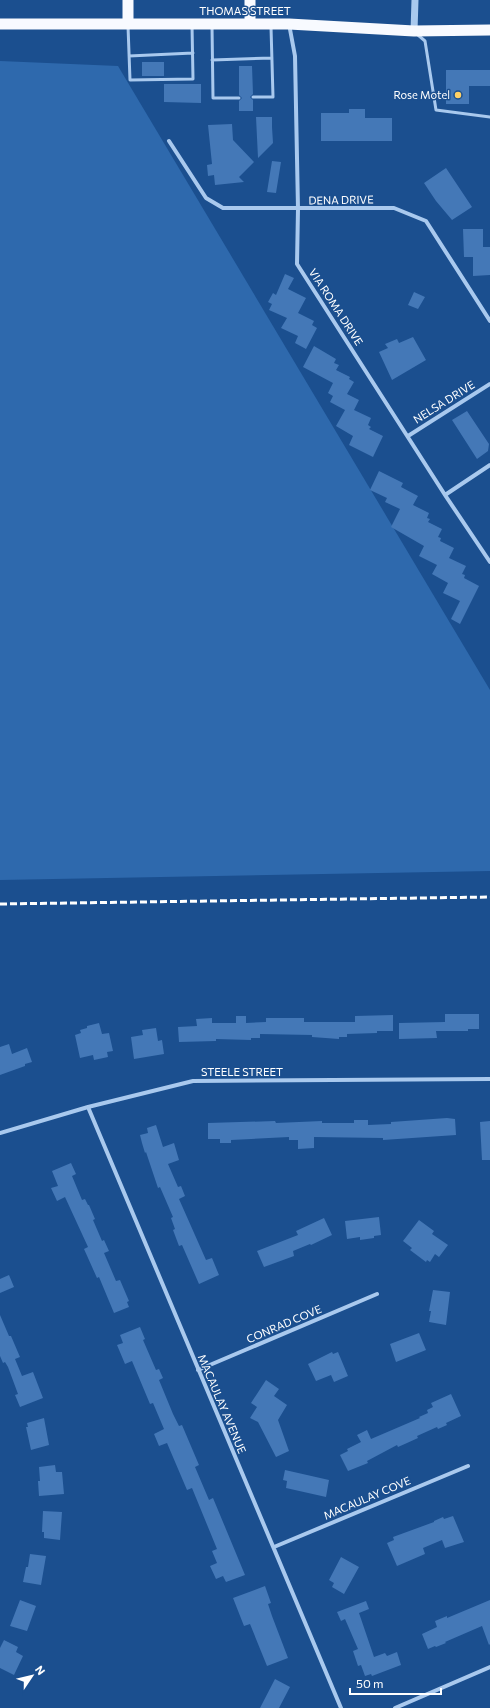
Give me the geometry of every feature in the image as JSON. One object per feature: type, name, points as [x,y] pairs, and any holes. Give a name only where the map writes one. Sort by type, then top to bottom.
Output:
[{"type":"highway","points":[[128,0],[128,24]]},
{"type":"highway","points":[[250,0],[250,24]]},
{"type":"highway","name":"THOMAS STREET","points":[[0,24],[289,24],[414,31],[490,30]]},
{"type":"street","points":[[414,31],[415,0]]},
{"type":"street","name":"VIA ROMA DRIVE","points":[[289,24],[295,56],[298,209],[297,264],[445,495],[490,562]]},
{"type":"street","name":"DENA DRIVE","points":[[169,141],[206,198],[223,208],[394,208],[426,221],[490,321]]},
{"type":"street","name":"NELSA DRIVE","points":[[408,436],[490,384]]},
{"type":"street","points":[[445,495],[490,465]]},
{"type":"street","name":"STEELE STREET","points":[[0,1133],[88,1106],[193,1081],[490,1080]]},
{"type":"street","name":"MACAULAY AVENUE","points":[[88,1106],[341,1708]]},
{"type":"street","name":"CONRAD COVE","points":[[198,1370],[377,1294]]},
{"type":"street","name":"MACAULAY COVE","points":[[274,1547],[468,1466]]},
{"type":"street","points":[[395,1708],[490,1667]]},
{"type":"lane","points":[[128,24],[130,80],[193,79],[192,24]]},
{"type":"lane","points":[[212,24],[213,98],[239,98]]},
{"type":"lane","points":[[253,97],[273,97],[271,24]]},
{"type":"lane","points":[[414,31],[425,41],[436,110],[490,117]]},
{"type":"lane","points":[[129,56],[193,53]]},
{"type":"lane","points":[[212,60],[272,58]]},
{"type":"shaded area","points":[[0,61],[118,66],[490,690],[490,871],[0,880]]},
{"type":"building","points":[[142,62],[164,62],[164,76],[142,76]]},
{"type":"building","points":[[239,66],[252,66],[253,94],[250,97],[253,100],[253,111],[239,111],[239,101],[242,98],[239,95]]},
{"type":"building","name":"Rose Motel","points":[[446,70],[490,70],[490,86],[469,86],[469,104],[446,104]]},
{"type":"building","points":[[164,84],[201,84],[201,103],[164,102]]},
{"type":"building","points":[[349,109],[365,109],[365,118],[392,118],[392,141],[321,141],[321,113],[349,113]]},
{"type":"building","points":[[256,117],[272,117],[273,143],[258,158]]},
{"type":"building","points":[[232,124],[233,140],[254,162],[239,177],[244,182],[215,185],[214,175],[208,176],[207,165],[212,164],[208,125]]},
{"type":"building","points":[[272,161],[281,162],[276,193],[267,192]]},
{"type":"building","points":[[446,168],[472,207],[452,220],[436,201],[424,183]]},
{"type":"building","points":[[463,229],[483,229],[483,247],[490,247],[490,275],[473,276],[473,257],[464,257]]},
{"type":"building","points":[[285,274],[294,278],[288,289],[306,298],[298,313],[314,321],[312,325],[317,328],[306,349],[295,343],[298,336],[281,328],[287,318],[269,310],[272,304],[268,302],[273,293],[276,295]]},
{"type":"building","points":[[414,292],[425,297],[418,309],[408,305]]},
{"type":"building","points":[[413,337],[426,360],[392,380],[379,352],[388,348],[385,344],[397,339],[399,343]]},
{"type":"building","points":[[314,346],[336,359],[334,363],[339,365],[336,370],[350,377],[349,379],[354,382],[347,394],[359,400],[354,410],[371,418],[368,425],[371,427],[369,429],[383,436],[373,457],[349,445],[353,436],[336,426],[345,410],[330,402],[333,396],[328,393],[333,383],[303,367]]},
{"type":"building","points":[[467,411],[489,444],[488,451],[477,459],[452,420]]},
{"type":"building","points":[[379,471],[403,483],[401,487],[418,496],[413,505],[429,513],[427,518],[430,519],[428,522],[442,529],[438,537],[441,538],[440,541],[454,548],[449,558],[466,566],[462,574],[465,575],[464,578],[479,586],[460,624],[451,619],[460,601],[443,593],[448,583],[432,574],[437,565],[419,556],[424,546],[391,527],[400,509],[385,502],[387,498],[370,490]]},
{"type":"building","points":[[445,1014],[479,1014],[479,1029],[468,1029],[468,1031],[436,1031],[437,1038],[399,1039],[399,1023],[445,1022]]},
{"type":"building","points":[[393,1015],[393,1031],[347,1034],[347,1037],[339,1037],[339,1039],[312,1037],[312,1035],[260,1034],[260,1038],[251,1038],[251,1040],[216,1039],[216,1041],[179,1042],[178,1027],[197,1026],[196,1019],[212,1018],[212,1023],[236,1023],[236,1016],[246,1016],[246,1023],[266,1022],[266,1018],[304,1018],[304,1022],[355,1022],[355,1016]]},
{"type":"building","points":[[99,1023],[102,1034],[109,1033],[113,1051],[107,1052],[108,1057],[94,1060],[93,1055],[80,1058],[75,1035],[81,1033],[80,1030],[87,1028],[87,1026]]},
{"type":"building","points":[[156,1028],[158,1041],[162,1040],[164,1054],[134,1059],[131,1037],[143,1035],[142,1030]]},
{"type":"building","points":[[9,1044],[12,1054],[27,1048],[32,1062],[0,1075],[0,1047]]},
{"type":"building","points":[[447,1118],[455,1119],[456,1135],[383,1140],[383,1138],[314,1137],[314,1148],[298,1149],[298,1140],[289,1140],[289,1137],[231,1140],[231,1143],[220,1143],[220,1139],[208,1139],[208,1123],[322,1121],[322,1123],[354,1123],[354,1120],[368,1120],[368,1125]]},
{"type":"building","points":[[490,1121],[490,1160],[482,1160],[480,1122]]},
{"type":"building","points":[[156,1125],[163,1147],[174,1143],[179,1160],[168,1164],[178,1187],[181,1186],[185,1196],[179,1199],[206,1260],[212,1258],[219,1275],[199,1284],[182,1245],[179,1246],[173,1230],[175,1229],[171,1218],[173,1217],[160,1187],[158,1188],[142,1143],[140,1135],[148,1133],[147,1128]]},
{"type":"building","points":[[71,1163],[76,1174],[72,1176],[82,1200],[85,1199],[89,1205],[95,1219],[93,1220],[102,1241],[104,1240],[109,1251],[104,1253],[116,1281],[120,1280],[129,1301],[127,1302],[129,1307],[114,1313],[99,1277],[97,1278],[84,1249],[88,1247],[65,1197],[57,1201],[51,1188],[58,1186],[52,1171]]},
{"type":"building","points":[[379,1217],[381,1235],[374,1236],[374,1238],[360,1240],[360,1237],[347,1239],[345,1221]]},
{"type":"building","points":[[324,1218],[332,1235],[311,1245],[310,1244],[293,1251],[294,1256],[264,1267],[257,1251],[298,1235],[296,1231]]},
{"type":"building","points":[[419,1220],[434,1231],[432,1234],[448,1245],[439,1257],[435,1254],[430,1262],[427,1260],[426,1262],[410,1250],[412,1248],[403,1241]]},
{"type":"building","points":[[9,1275],[14,1287],[0,1293],[0,1279]]},
{"type":"building","points":[[433,1290],[450,1292],[446,1325],[429,1322],[431,1311],[429,1311]]},
{"type":"building","points":[[0,1315],[20,1357],[15,1359],[22,1376],[33,1372],[43,1398],[20,1407],[15,1395],[18,1394],[8,1367],[5,1362],[3,1363],[0,1356]]},
{"type":"building","points":[[140,1327],[145,1339],[143,1340],[156,1370],[159,1369],[163,1378],[159,1380],[173,1414],[179,1426],[182,1425],[199,1465],[195,1467],[209,1500],[213,1498],[245,1575],[226,1582],[223,1576],[216,1579],[210,1566],[217,1563],[212,1551],[217,1549],[192,1488],[187,1490],[167,1443],[159,1446],[154,1434],[164,1429],[153,1403],[150,1404],[132,1361],[125,1364],[117,1345],[123,1343],[120,1335]]},
{"type":"building","points":[[419,1333],[426,1350],[396,1362],[390,1344]]},
{"type":"building","points":[[332,1352],[333,1354],[338,1352],[348,1376],[334,1382],[331,1375],[316,1381],[308,1364]]},
{"type":"building","points":[[266,1380],[279,1389],[274,1396],[287,1405],[278,1420],[289,1451],[276,1457],[258,1422],[250,1418],[257,1407],[251,1403]]},
{"type":"building","points":[[451,1394],[461,1416],[446,1423],[447,1425],[438,1429],[437,1427],[398,1447],[397,1445],[367,1461],[368,1463],[348,1471],[340,1455],[348,1451],[347,1449],[361,1442],[357,1435],[367,1430],[371,1439],[420,1418],[419,1417],[428,1413],[427,1410],[433,1407],[431,1403]]},
{"type":"building","points":[[44,1418],[49,1445],[31,1450],[26,1427],[28,1427],[27,1423]]},
{"type":"building","points":[[55,1465],[56,1472],[62,1472],[64,1494],[39,1496],[39,1467]]},
{"type":"building","points":[[285,1470],[329,1480],[326,1497],[286,1488],[287,1481],[283,1480]]},
{"type":"building","points":[[43,1511],[62,1512],[60,1540],[44,1538],[44,1532],[42,1532]]},
{"type":"building","points":[[453,1516],[464,1542],[445,1548],[442,1540],[423,1548],[425,1554],[397,1566],[387,1543],[394,1540],[393,1537],[434,1522],[443,1517],[444,1519]]},
{"type":"building","points":[[30,1554],[46,1556],[41,1585],[23,1582],[26,1567],[28,1567]]},
{"type":"building","points":[[341,1557],[359,1567],[344,1594],[332,1587],[334,1583],[329,1580]]},
{"type":"building","points":[[265,1586],[271,1603],[268,1604],[288,1658],[267,1666],[250,1624],[244,1626],[233,1598]]},
{"type":"building","points":[[20,1600],[36,1606],[27,1631],[10,1626]]},
{"type":"building","points":[[490,1600],[489,1645],[482,1626],[445,1642],[446,1643],[428,1649],[422,1634],[437,1627],[435,1621],[447,1616],[447,1618]]},
{"type":"building","points":[[366,1601],[369,1609],[359,1613],[374,1657],[385,1653],[387,1656],[397,1652],[401,1665],[372,1676],[371,1674],[365,1676],[361,1665],[358,1666],[353,1651],[358,1649],[345,1619],[341,1621],[337,1612]]},
{"type":"building","points":[[4,1640],[18,1647],[16,1652],[23,1656],[14,1675],[0,1668],[0,1648]]},
{"type":"building","points":[[275,1679],[290,1687],[279,1708],[260,1708]]},
{"type":"railway","points":[[0,904],[490,897]]},
{"type":"place","name":"Rose Motel","points":[[458,95]]}]
